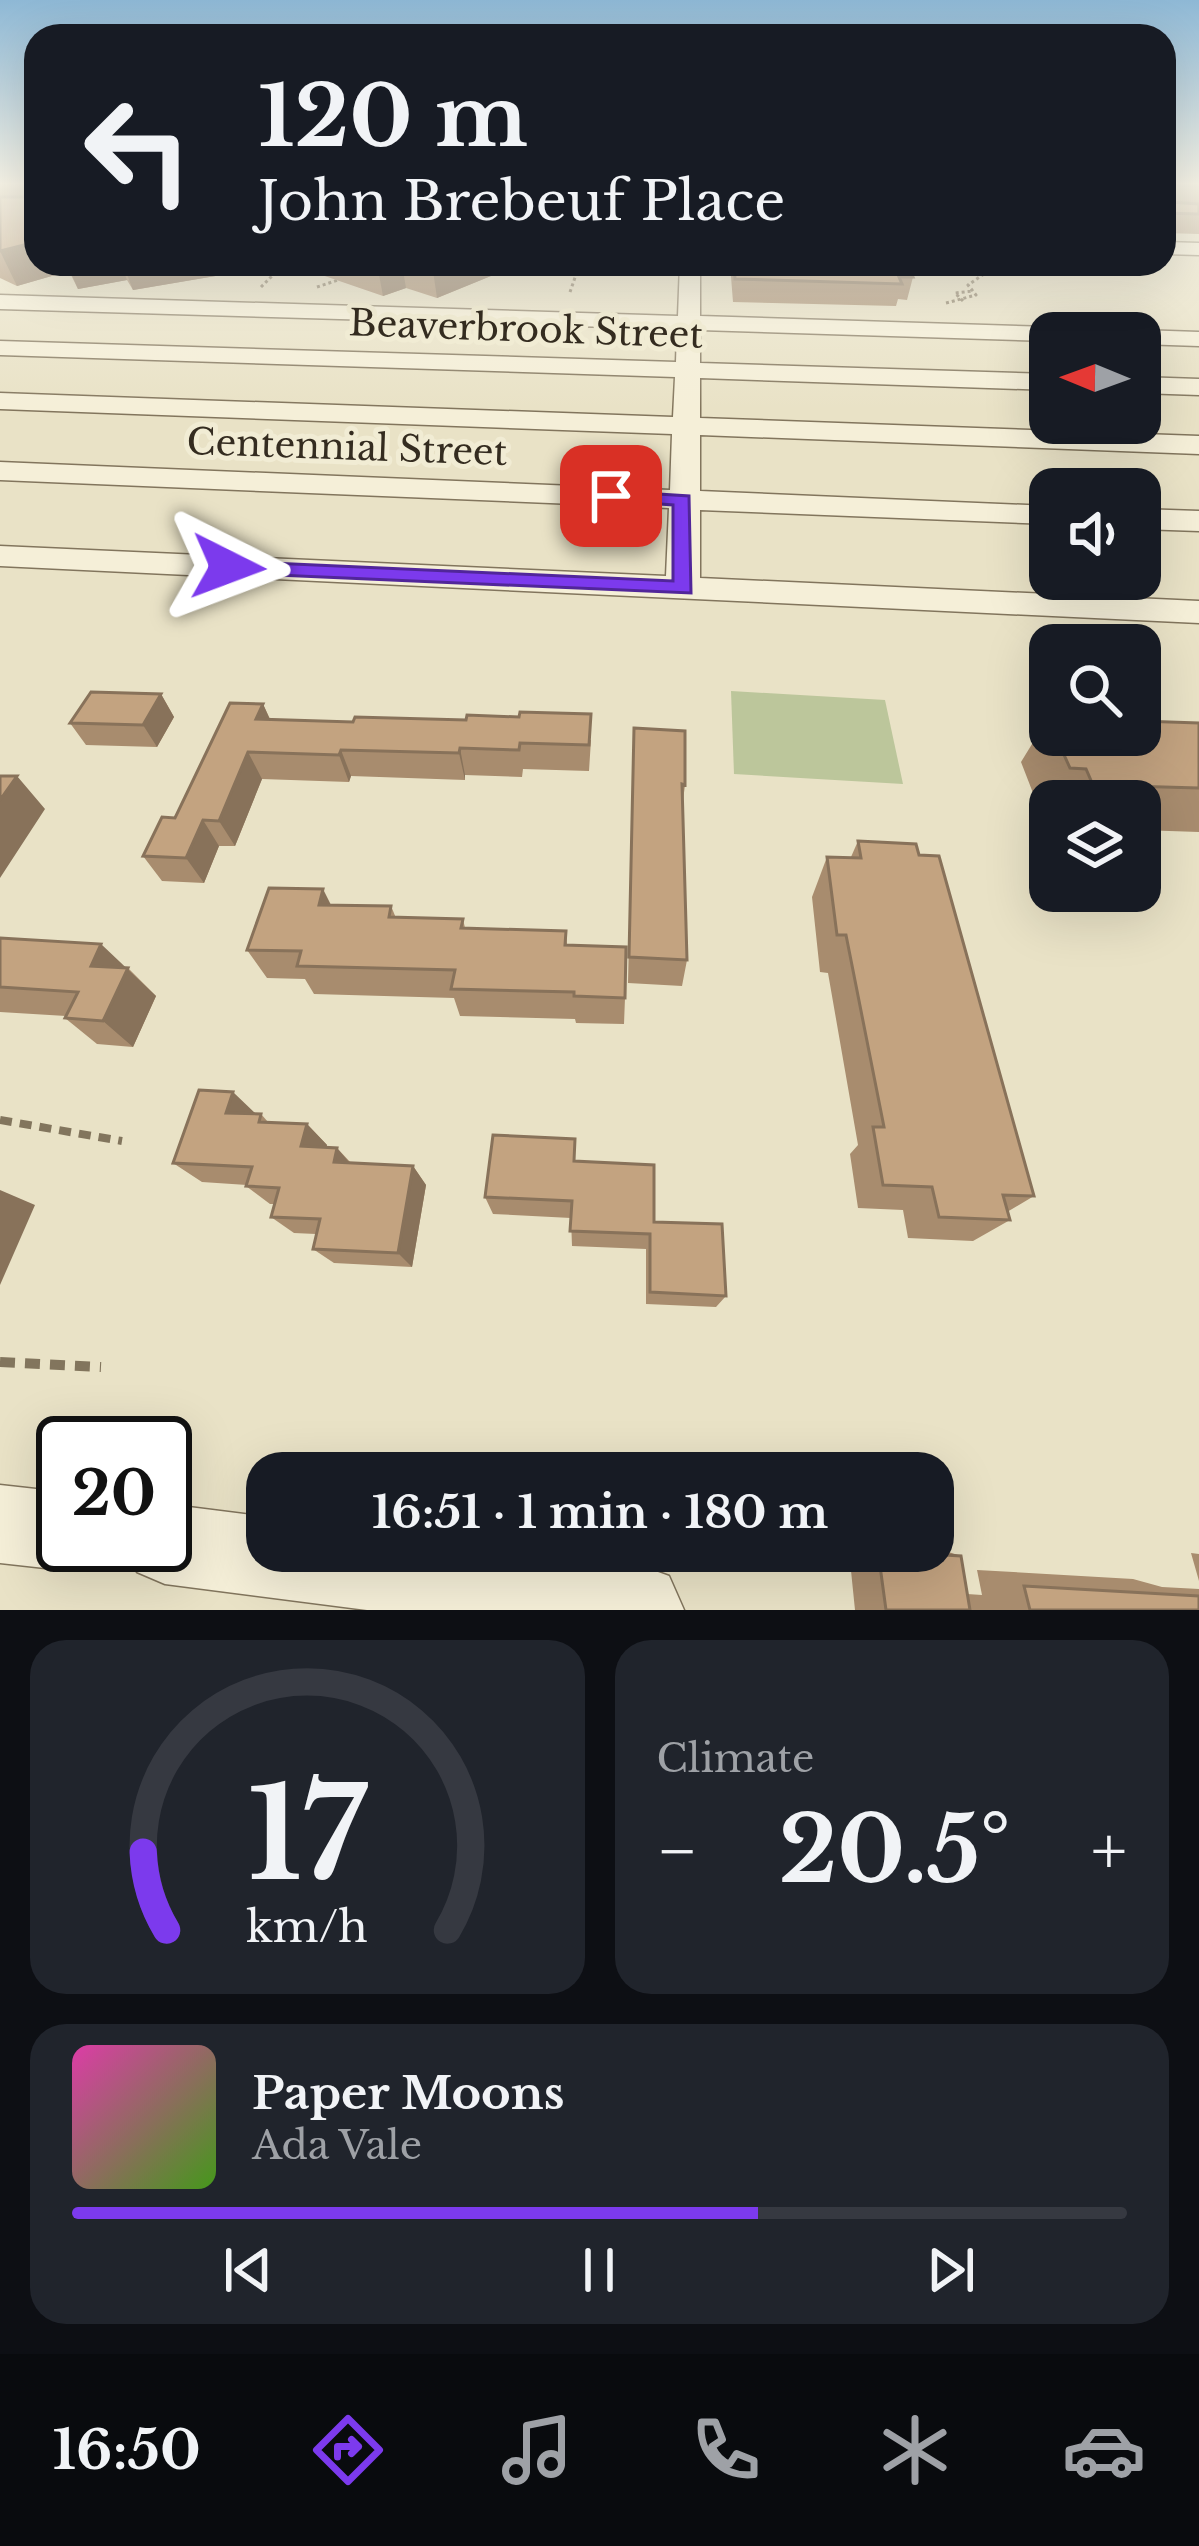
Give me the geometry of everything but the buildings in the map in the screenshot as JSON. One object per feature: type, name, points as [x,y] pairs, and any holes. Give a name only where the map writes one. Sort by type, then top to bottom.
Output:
[{"type":"street","points":[[683,588],[690,276]]},
{"type":"street","points":[[0,302],[1029,333]]},
{"type":"street","points":[[1161,338],[1199,339]]},
{"type":"street","name":"Beaverbrook Street","points":[[0,348],[1029,381]]},
{"type":"street","points":[[1161,386],[1199,387]]},
{"type":"street","points":[[0,401],[1199,445]]},
{"type":"street","name":"Centennial Street","points":[[0,471],[1029,514]]},
{"type":"street","points":[[1161,520],[1199,521]]},
{"type":"street","points":[[0,556],[1199,612]]},
{"type":"street","points":[[0,1524],[36,1528]]},
{"type":"street","points":[[192,1547],[640,1605],[643,1610]]},
{"type":"path","points":[[250,298],[272,276]]},
{"type":"path","points":[[303,292],[349,276]]},
{"type":"path","points":[[569,292],[575,276]]},
{"type":"path","points":[[946,303],[974,298],[970,282],[980,276]]},
{"type":"path","points":[[963,301],[955,292],[973,291]]},
{"type":"path","points":[[0,1120],[122,1142]]},
{"type":"path","points":[[0,1362],[101,1367]]},
{"type":"green space","points":[[731,691],[885,700],[903,784],[734,774]]},
{"type":"route","points":[[228,567],[683,588],[683,500],[611,496]]}]
